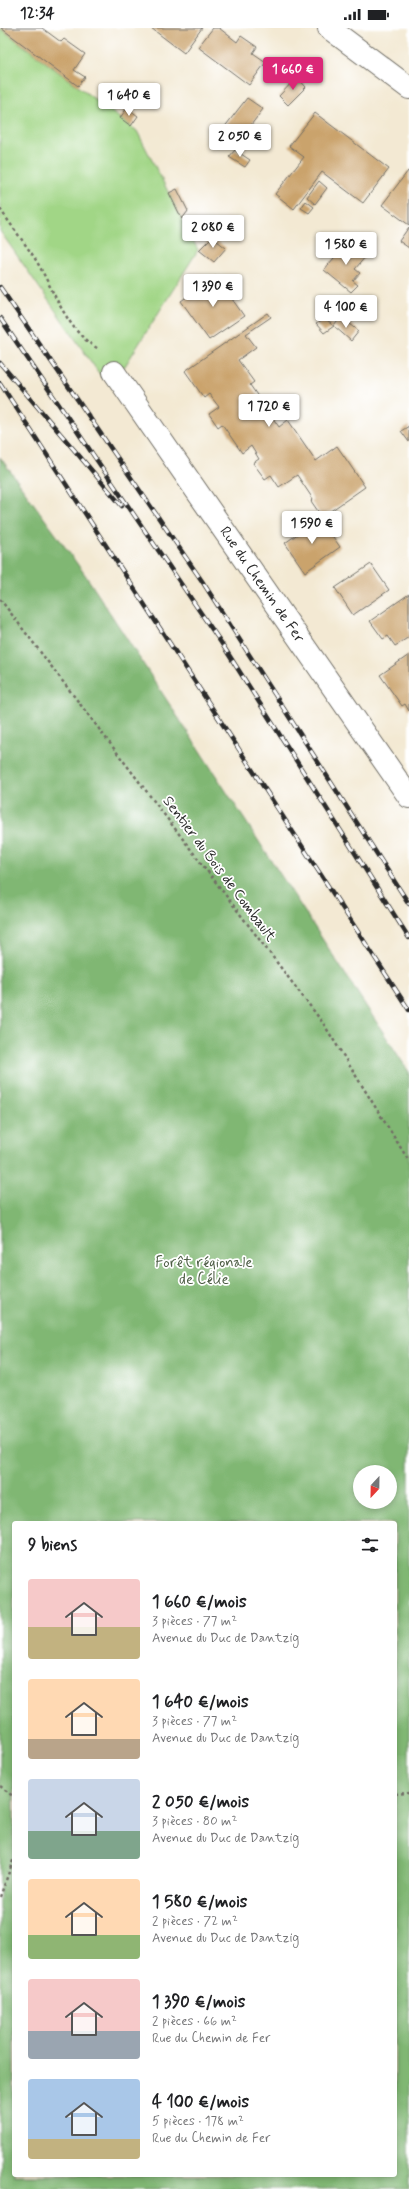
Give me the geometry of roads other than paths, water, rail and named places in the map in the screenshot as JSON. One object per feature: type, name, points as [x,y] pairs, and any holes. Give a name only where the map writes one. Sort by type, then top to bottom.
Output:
[{"type":"street","points":[[329,28],[409,88]]},
{"type":"street","name":"Rue du Chemin de Fer","points":[[114,372],[409,797]]},
{"type":"railway","points":[[0,287],[202,581],[409,904]]},
{"type":"railway","points":[[0,318],[222,644],[409,938]]},
{"type":"railway","points":[[0,363],[122,506]]},
{"type":"railway","points":[[0,383],[409,1010]]},
{"type":"park label","name":"Forêt régionale de Célie","points":[[204,1272]]}]
